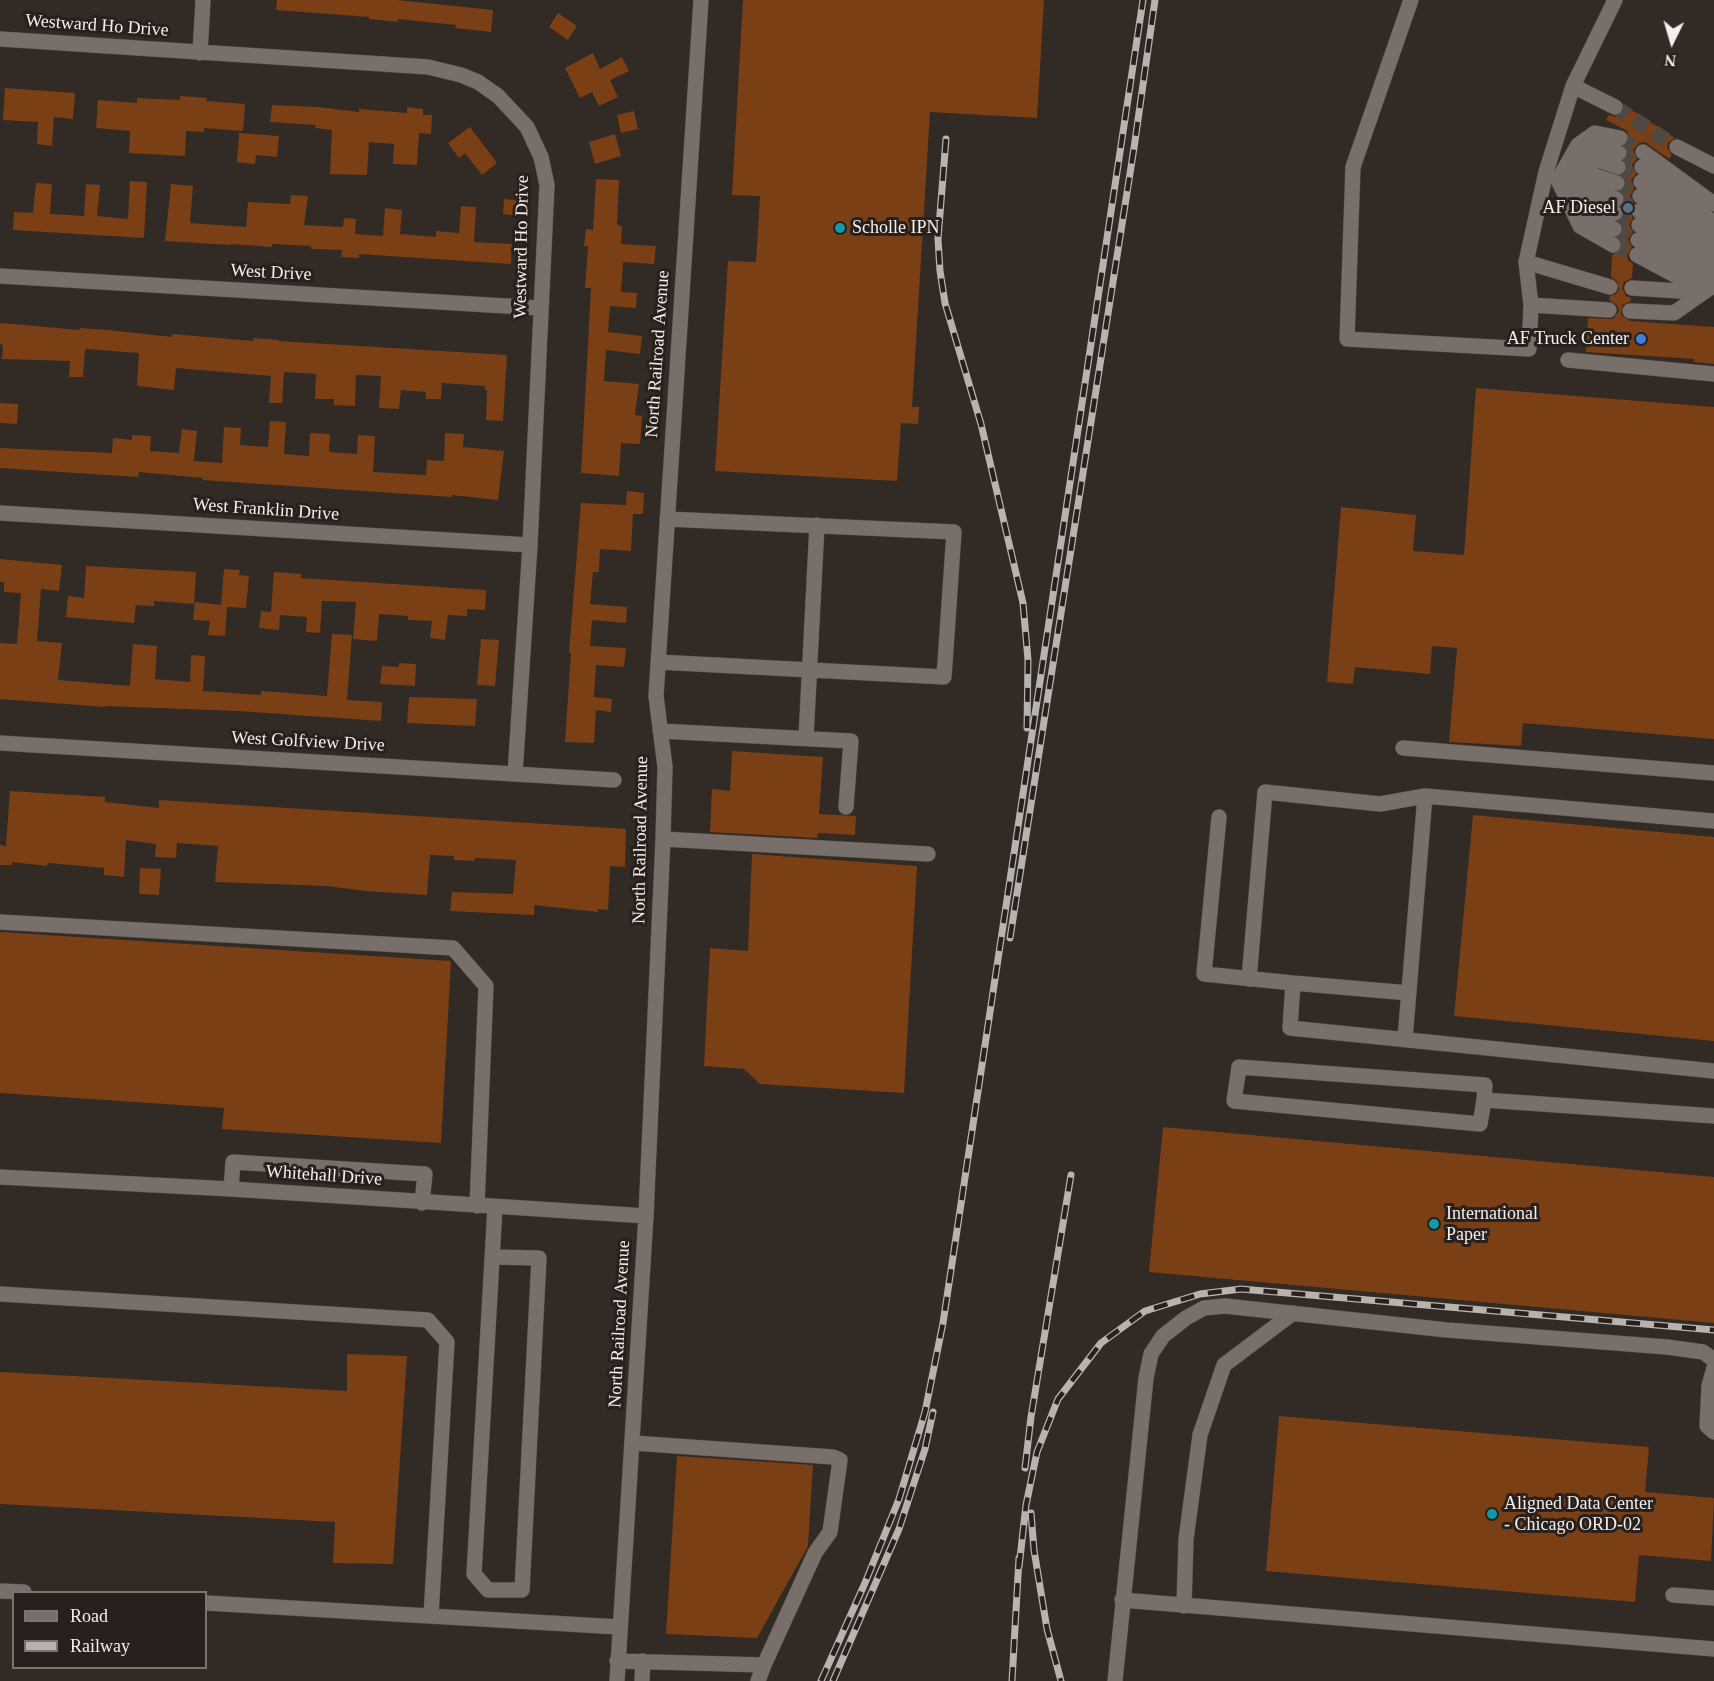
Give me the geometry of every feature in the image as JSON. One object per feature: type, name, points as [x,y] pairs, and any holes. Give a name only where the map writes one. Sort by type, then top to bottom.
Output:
[{"type":"street","points":[[200,53],[203,0]]},
{"type":"street","name":"North Railroad Avenue","points":[[617,1681],[646,1216],[663,839],[665,767],[656,696],[701,0]]},
{"type":"street","points":[[1411,0],[1353,167],[1347,339],[1529,349],[1531,305],[1526,262],[1552,176],[1573,86],[1615,0]]},
{"type":"street","name":"Westward Ho Drive","points":[[0,39],[428,67],[461,75],[478,82],[498,96],[527,127],[545,169],[547,185],[530,545],[515,774]]},
{"type":"street","points":[[1573,86],[1615,107]]},
{"type":"street","points":[[1552,176],[1578,146],[1595,134],[1620,138]]},
{"type":"street","points":[[1677,147],[1714,166]]},
{"type":"street","points":[[1552,176],[1598,160],[1618,160]]},
{"type":"street","points":[[1552,176],[1596,176],[1616,199],[1552,176]]},
{"type":"street","points":[[1552,176],[1580,226],[1613,237]]},
{"type":"street","points":[[1640,204],[1714,204]]},
{"type":"street","points":[[1640,204],[1714,223]]},
{"type":"street","points":[[1640,204],[1714,234]]},
{"type":"street","points":[[1640,204],[1704,239],[1714,258]]},
{"type":"street","points":[[1640,204],[1714,276]]},
{"type":"street","points":[[1640,204],[1680,278],[1714,276]]},
{"type":"street","points":[[1526,262],[1610,287]]},
{"type":"street","name":"West Drive","points":[[0,276],[540,308]]},
{"type":"street","points":[[1632,288],[1679,291],[1714,276]]},
{"type":"street","points":[[1630,311],[1674,313],[1714,276]]},
{"type":"street","points":[[1531,305],[1609,309]]},
{"type":"street","points":[[1568,360],[1714,374]]},
{"type":"street","name":"West Franklin Drive","points":[[0,513],[530,545]]},
{"type":"street","points":[[658,662],[944,677],[954,532],[668,519]]},
{"type":"street","points":[[806,738],[818,525]]},
{"type":"street","points":[[660,731],[851,741],[846,807]]},
{"type":"street","name":"West Golfview Drive","points":[[0,742],[614,780]]},
{"type":"street","points":[[1403,748],[1714,773]]},
{"type":"street","points":[[1249,980],[1265,792],[1380,804],[1425,796],[1714,821]]},
{"type":"street","points":[[1405,1039],[1425,796]]},
{"type":"street","points":[[1219,817],[1204,974],[1249,980],[1409,993]]},
{"type":"street","points":[[663,839],[928,854]]},
{"type":"street","points":[[0,922],[453,948],[486,986],[477,1206]]},
{"type":"street","points":[[1293,983],[1290,1028],[1714,1071]]},
{"type":"street","points":[[1239,1066],[1485,1085],[1484,1100],[1480,1124],[1234,1101],[1239,1066]]},
{"type":"street","points":[[1484,1100],[1714,1116]]},
{"type":"street","points":[[231,1189],[232,1162],[424,1174],[422,1203]]},
{"type":"street","name":"Whitehall Drive","points":[[0,1177],[231,1189],[646,1216]]},
{"type":"street","points":[[492,1257],[539,1258],[522,1590],[488,1590],[474,1574],[492,1257],[495,1207]]},
{"type":"street","points":[[0,1294],[428,1320],[447,1342],[432,1616]]},
{"type":"street","points":[[1115,1681],[1146,1378],[1151,1354],[1163,1336],[1186,1318],[1204,1308],[1225,1306],[1447,1330],[1666,1347],[1703,1352],[1714,1360]]},
{"type":"street","points":[[1184,1605],[1186,1539],[1200,1435],[1224,1365],[1293,1313]]},
{"type":"street","points":[[1714,1368],[1709,1386],[1707,1426],[1714,1432]]},
{"type":"street","points":[[633,1443],[833,1457],[840,1460],[830,1532],[815,1552],[758,1681]]},
{"type":"street","points":[[1673,1595],[1714,1598]]},
{"type":"street","points":[[1122,1600],[1714,1649]]},
{"type":"street","points":[[207,1603],[620,1627]]},
{"type":"street","points":[[617,1660],[764,1665]]},
{"type":"street","points":[[642,1681],[643,1661]]},
{"type":"building","points":[[277,0],[397,0],[493,10],[491,32],[455,28],[456,25],[398,19],[398,22],[369,19],[369,17],[276,10]]},
{"type":"building","name":"Scholle IPN","points":[[743,0],[1044,0],[1037,118],[930,112],[912,407],[919,407],[918,424],[901,423],[897,481],[715,471],[728,261],[756,262],[760,196],[732,195]]},
{"type":"building","points":[[558,13],[577,26],[568,40],[549,27]]},
{"type":"building","points":[[593,53],[600,69],[622,57],[629,71],[610,80],[618,97],[599,106],[592,92],[580,98],[565,68]]},
{"type":"building","points":[[5,88],[75,93],[73,119],[54,117],[52,146],[37,144],[38,122],[3,120]]},
{"type":"building","points":[[180,96],[245,104],[243,131],[204,128],[204,132],[186,131],[185,156],[129,153],[130,131],[96,128],[98,100],[137,103],[137,98],[180,100]]},
{"type":"building","points":[[272,105],[359,112],[359,109],[407,113],[407,107],[423,109],[423,115],[432,115],[431,134],[419,133],[417,165],[393,164],[394,144],[369,142],[367,175],[330,174],[332,130],[315,128],[316,125],[270,122]]},
{"type":"building","points":[[1624,105],[1675,138],[1668,143],[1667,148],[1672,155],[1669,159],[1645,142],[1639,143],[1633,150],[1637,159],[1632,165],[1636,174],[1631,180],[1634,189],[1630,196],[1634,203],[1629,211],[1633,218],[1629,225],[1633,232],[1628,239],[1632,247],[1627,255],[1628,260],[1633,264],[1632,278],[1624,282],[1622,288],[1631,301],[1622,305],[1621,315],[1630,321],[1714,327],[1714,364],[1694,362],[1694,359],[1586,352],[1588,318],[1613,319],[1619,311],[1617,305],[1609,300],[1610,296],[1616,294],[1619,289],[1617,281],[1611,277],[1612,255],[1618,253],[1623,246],[1619,237],[1624,228],[1620,221],[1625,214],[1622,207],[1626,198],[1622,191],[1626,186],[1623,175],[1627,170],[1625,160],[1629,152],[1625,146],[1629,135],[1626,130],[1606,120],[1609,115],[1615,117],[1621,115]]},
{"type":"building","points":[[634,111],[638,129],[621,133],[617,115]]},
{"type":"building","points":[[470,127],[497,163],[482,175],[465,153],[459,158],[448,143]]},
{"type":"building","points":[[239,133],[279,136],[277,157],[256,155],[255,164],[237,162]]},
{"type":"building","points":[[615,134],[621,156],[595,164],[589,142]]},
{"type":"building","points":[[596,179],[619,180],[617,225],[622,226],[621,244],[656,246],[654,264],[623,262],[621,292],[637,293],[636,308],[610,306],[608,332],[642,336],[640,354],[606,350],[604,381],[639,384],[635,415],[642,416],[640,444],[621,443],[619,476],[581,473],[591,288],[585,288],[588,246],[584,246],[586,229],[593,230]]},
{"type":"building","points":[[130,181],[147,182],[144,238],[13,230],[14,212],[33,213],[36,183],[52,184],[50,214],[84,216],[86,184],[100,185],[97,216],[128,219]]},
{"type":"building","points":[[171,184],[193,186],[190,223],[246,227],[248,202],[290,204],[291,195],[308,196],[304,225],[343,227],[344,218],[356,219],[355,234],[383,236],[385,208],[402,210],[400,234],[436,237],[436,231],[459,233],[461,206],[476,207],[474,242],[512,244],[511,264],[359,254],[359,258],[341,257],[342,250],[311,249],[311,246],[272,244],[272,247],[165,241]]},
{"type":"building","points":[[504,199],[522,201],[521,216],[503,214]]},
{"type":"building","points":[[0,323],[172,337],[172,334],[253,341],[254,338],[507,355],[503,421],[486,420],[487,390],[485,386],[442,383],[441,399],[426,399],[426,392],[401,390],[399,409],[379,408],[381,376],[356,375],[355,406],[334,405],[334,399],[315,399],[316,374],[284,372],[282,403],[269,403],[271,376],[176,368],[174,390],[137,386],[139,353],[85,349],[83,377],[69,377],[70,361],[2,359]]},
{"type":"building","points":[[1476,388],[1714,407],[1714,739],[1523,723],[1521,746],[1449,742],[1457,648],[1432,646],[1430,674],[1355,667],[1353,684],[1327,682],[1341,507],[1416,515],[1413,551],[1464,555]]},
{"type":"building","points":[[0,403],[18,404],[17,424],[0,423]]},
{"type":"building","points":[[270,421],[286,422],[284,454],[309,456],[310,433],[330,434],[329,452],[357,454],[358,435],[375,436],[373,472],[426,475],[427,460],[444,461],[445,433],[464,434],[463,447],[504,451],[498,500],[452,495],[452,497],[202,480],[203,478],[139,472],[138,477],[0,468],[0,448],[112,453],[113,438],[132,440],[132,435],[151,436],[150,451],[179,453],[182,429],[197,431],[194,461],[222,463],[224,427],[241,428],[240,445],[268,447]]},
{"type":"building","points":[[627,491],[644,493],[643,514],[633,514],[631,551],[600,549],[599,572],[593,572],[590,604],[627,607],[626,623],[592,620],[590,646],[626,648],[624,667],[596,665],[594,697],[612,699],[611,712],[596,710],[594,743],[565,742],[571,653],[569,653],[581,503],[626,505]]},
{"type":"building","points":[[0,559],[62,565],[59,591],[41,589],[37,641],[62,643],[58,680],[130,686],[133,644],[157,646],[155,679],[190,682],[191,655],[205,656],[203,691],[261,695],[261,691],[327,696],[332,634],[352,635],[347,700],[382,702],[381,721],[238,711],[105,707],[0,699],[0,643],[17,644],[21,593],[4,592],[4,582],[0,582]]},
{"type":"building","points":[[86,566],[196,572],[194,604],[154,601],[154,606],[136,605],[134,623],[66,617],[68,596],[84,598]]},
{"type":"building","points":[[224,569],[240,570],[239,575],[249,576],[246,608],[227,607],[225,636],[208,635],[210,621],[193,620],[195,602],[221,605]]},
{"type":"building","points":[[274,572],[301,574],[301,578],[486,590],[485,610],[467,609],[467,616],[448,615],[445,640],[430,638],[432,621],[408,620],[408,616],[379,614],[377,641],[353,639],[356,602],[322,601],[320,633],[306,632],[307,617],[280,615],[279,630],[259,628],[261,611],[271,612]]},
{"type":"building","points":[[481,639],[499,640],[495,686],[477,685]]},
{"type":"building","points":[[399,663],[416,664],[415,686],[380,684],[382,666],[399,667]]},
{"type":"building","points":[[409,697],[477,699],[475,726],[407,723]]},
{"type":"building","points":[[732,751],[823,757],[819,814],[856,816],[855,835],[818,833],[817,838],[710,832],[712,789],[730,791]]},
{"type":"building","points":[[10,791],[105,797],[105,802],[159,808],[159,800],[626,829],[625,867],[610,866],[608,910],[598,909],[598,912],[534,905],[534,915],[450,911],[452,892],[513,894],[516,860],[475,858],[474,861],[454,860],[454,856],[430,855],[427,895],[327,886],[215,882],[218,846],[177,843],[176,858],[155,857],[156,844],[126,840],[124,877],[104,875],[104,868],[48,863],[47,866],[12,862],[12,865],[0,865],[0,845],[6,846]]},
{"type":"building","points":[[1473,815],[1714,837],[1714,1041],[1454,1016]]},
{"type":"building","points":[[752,854],[917,866],[904,1093],[760,1084],[744,1069],[704,1066],[710,948],[748,951]]},
{"type":"building","points":[[140,868],[161,869],[159,895],[139,894]]},
{"type":"building","points":[[0,932],[451,961],[441,1143],[222,1129],[224,1108],[0,1093]]},
{"type":"building","name":"International Paper","points":[[1163,1127],[1714,1177],[1714,1323],[1149,1272]]},
{"type":"building","points":[[347,1354],[407,1356],[393,1564],[333,1563],[335,1522],[0,1504],[0,1372],[347,1391]]},
{"type":"building","name":"Aligned Data Center - Chicago ORD-02","points":[[1279,1416],[1649,1447],[1645,1492],[1714,1498],[1711,1561],[1639,1555],[1635,1602],[1266,1571]]},
{"type":"building","points":[[677,1456],[813,1465],[808,1546],[757,1638],[666,1634]]},
{"type":"tunnel","points":[[1615,107],[1677,147]]},
{"type":"tunnel","points":[[1620,138],[1643,152]]},
{"type":"tunnel","points":[[1619,153],[1642,167]]},
{"type":"tunnel","points":[[1618,167],[1641,182]]},
{"type":"tunnel","points":[[1617,183],[1640,196]]},
{"type":"tunnel","points":[[1616,199],[1639,211]]},
{"type":"tunnel","points":[[1615,213],[1639,225]]},
{"type":"tunnel","points":[[1614,229],[1638,240]]},
{"type":"tunnel","points":[[1613,245],[1637,255]]},
{"type":"railway","points":[[821,1681],[865,1583],[899,1499],[925,1412],[943,1323],[1143,0]]},
{"type":"railway","points":[[1010,938],[1134,148],[1155,0]]},
{"type":"railway","points":[[946,139],[938,239],[940,271],[945,303],[981,424],[1023,603],[1028,660],[1027,728]]},
{"type":"railway","points":[[1025,1468],[1031,1417],[1071,1175]]},
{"type":"railway","points":[[1019,1567],[1026,1505],[1037,1452],[1058,1399],[1101,1343],[1145,1311],[1200,1294],[1241,1289],[1714,1330]]},
{"type":"railway","points":[[833,1681],[899,1529],[925,1449],[933,1412]]},
{"type":"railway","points":[[1031,1513],[1034,1550],[1047,1629],[1061,1681]]},
{"type":"railway","points":[[1012,1681],[1019,1558]]},
{"type":"place","name":"AF Diesel","points":[[1628,208]]},
{"type":"place","name":"Scholle IPN","points":[[840,228]]},
{"type":"place","name":"AF Truck Center","points":[[1641,339]]},
{"type":"place","name":"International Paper","points":[[1434,1224]]},
{"type":"place","name":"Aligned Data Center - Chicago ORD-02","points":[[1492,1514]]}]
